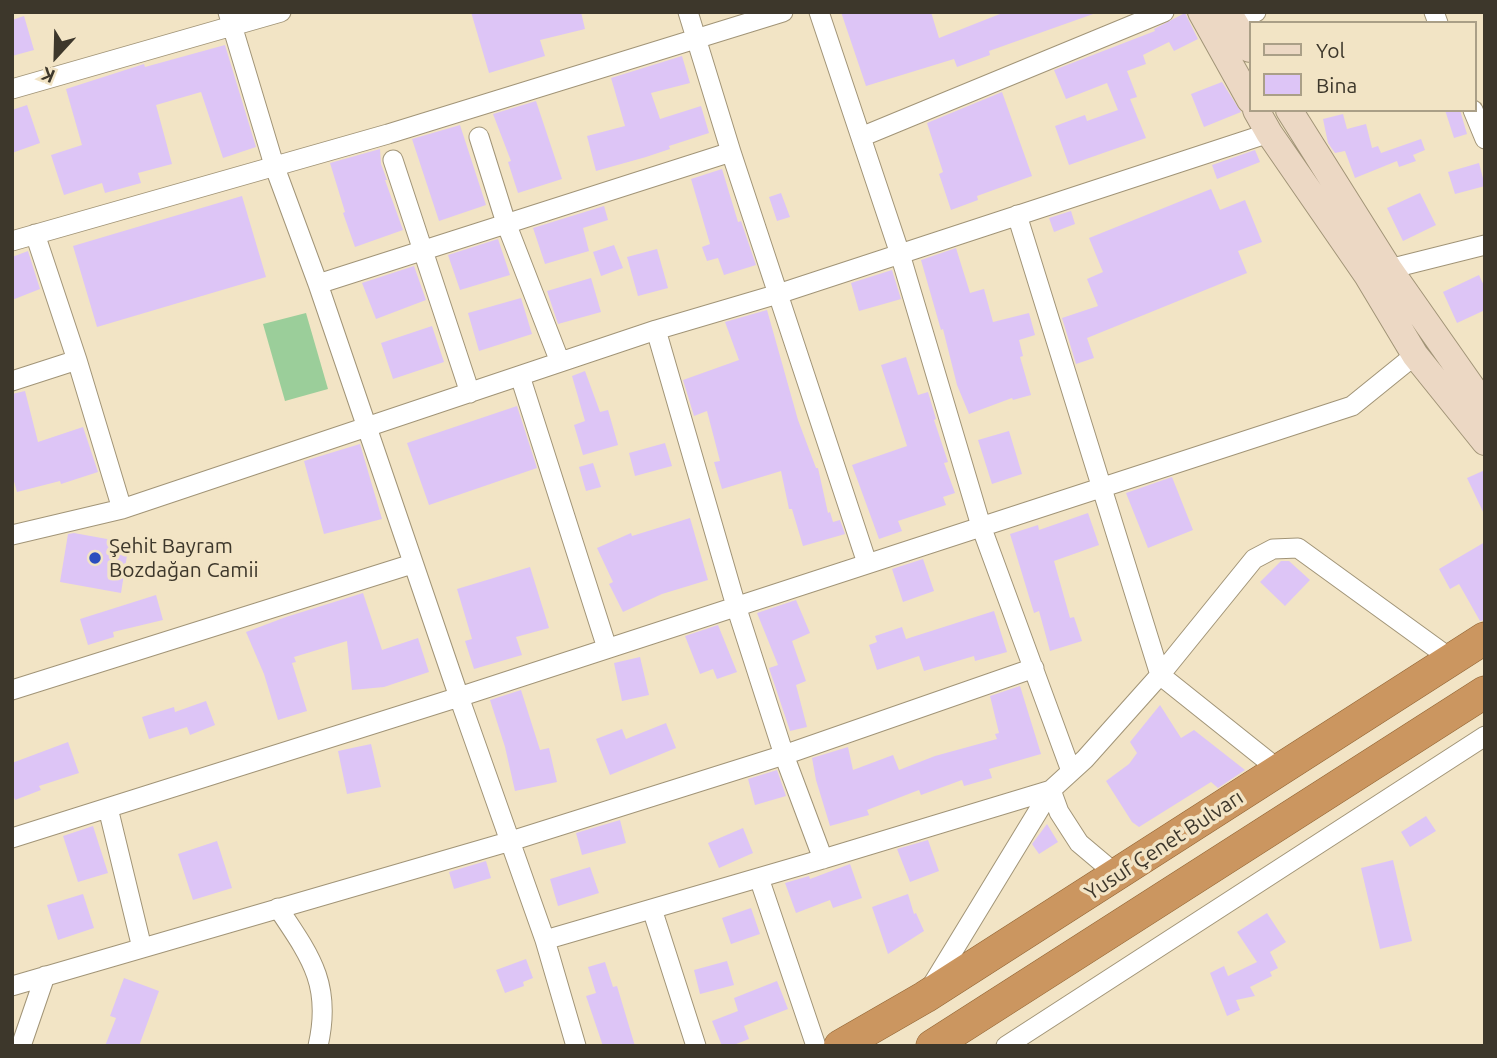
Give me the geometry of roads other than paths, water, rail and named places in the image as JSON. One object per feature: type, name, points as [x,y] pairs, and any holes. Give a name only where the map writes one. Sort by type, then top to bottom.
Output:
[{"type":"highway","name":"Yusuf Çenet Bulvarı","points":[[840,1046],[925,997],[1485,638]]},
{"type":"highway","points":[[932,1046],[1485,692]]},
{"type":"main road","points":[[1200,12],[1248,96]]},
{"type":"main road","points":[[1239,15],[1248,43]]},
{"type":"main road","points":[[1257,112],[1367,275],[1415,355],[1485,442]]},
{"type":"main road","points":[[1290,112],[1389,269],[1485,406]]},
{"type":"street","points":[[12,89],[230,19],[281,12]]},
{"type":"street","points":[[688,12],[731,152],[867,563]]},
{"type":"street","points":[[12,241],[388,134],[783,12]]},
{"type":"street","points":[[819,12],[900,254],[981,526],[1071,771]]},
{"type":"street","points":[[861,137],[1164,12]]},
{"type":"street","points":[[230,19],[274,165],[318,284],[412,564],[545,940],[576,1046]]},
{"type":"street","points":[[1474,112],[1485,139]]},
{"type":"street","points":[[12,535],[122,509],[656,330],[778,294],[1269,133]]},
{"type":"street","points":[[479,138],[506,223],[560,362]]},
{"type":"street","points":[[318,284],[731,152]]},
{"type":"street","points":[[393,160],[470,393]]},
{"type":"street","points":[[1017,215],[1160,675],[1279,770]]},
{"type":"street","points":[[35,234],[122,509]]},
{"type":"street","points":[[1389,269],[1485,245]]},
{"type":"street","points":[[656,330],[736,606],[784,755],[824,859]]},
{"type":"street","points":[[12,838],[459,697],[1352,406],[1415,355]]},
{"type":"street","points":[[12,381],[77,360]]},
{"type":"street","points":[[520,376],[607,648]]},
{"type":"street","points":[[925,997],[1051,790],[1160,675],[1254,559],[1273,549],[1298,548],[1451,659]]},
{"type":"street","points":[[12,690],[412,564]]},
{"type":"street","points":[[12,986],[511,841],[784,755],[1034,668]]},
{"type":"street","points":[[1006,1046],[1485,736]]},
{"type":"street","points":[[545,940],[1051,790]]},
{"type":"street","points":[[1051,790],[1059,812],[1079,843],[1117,875]]},
{"type":"street","points":[[108,808],[142,948]]},
{"type":"street","points":[[759,878],[816,1046]]},
{"type":"street","points":[[278,908],[317,972],[322,990],[323,1024],[318,1046]]},
{"type":"street","points":[[652,909],[696,1046]]},
{"type":"street","points":[[21,1046],[45,976]]},
{"type":"place","name":"Şehit Bayram Bozdağan Camii","points":[[95,558]]}]
